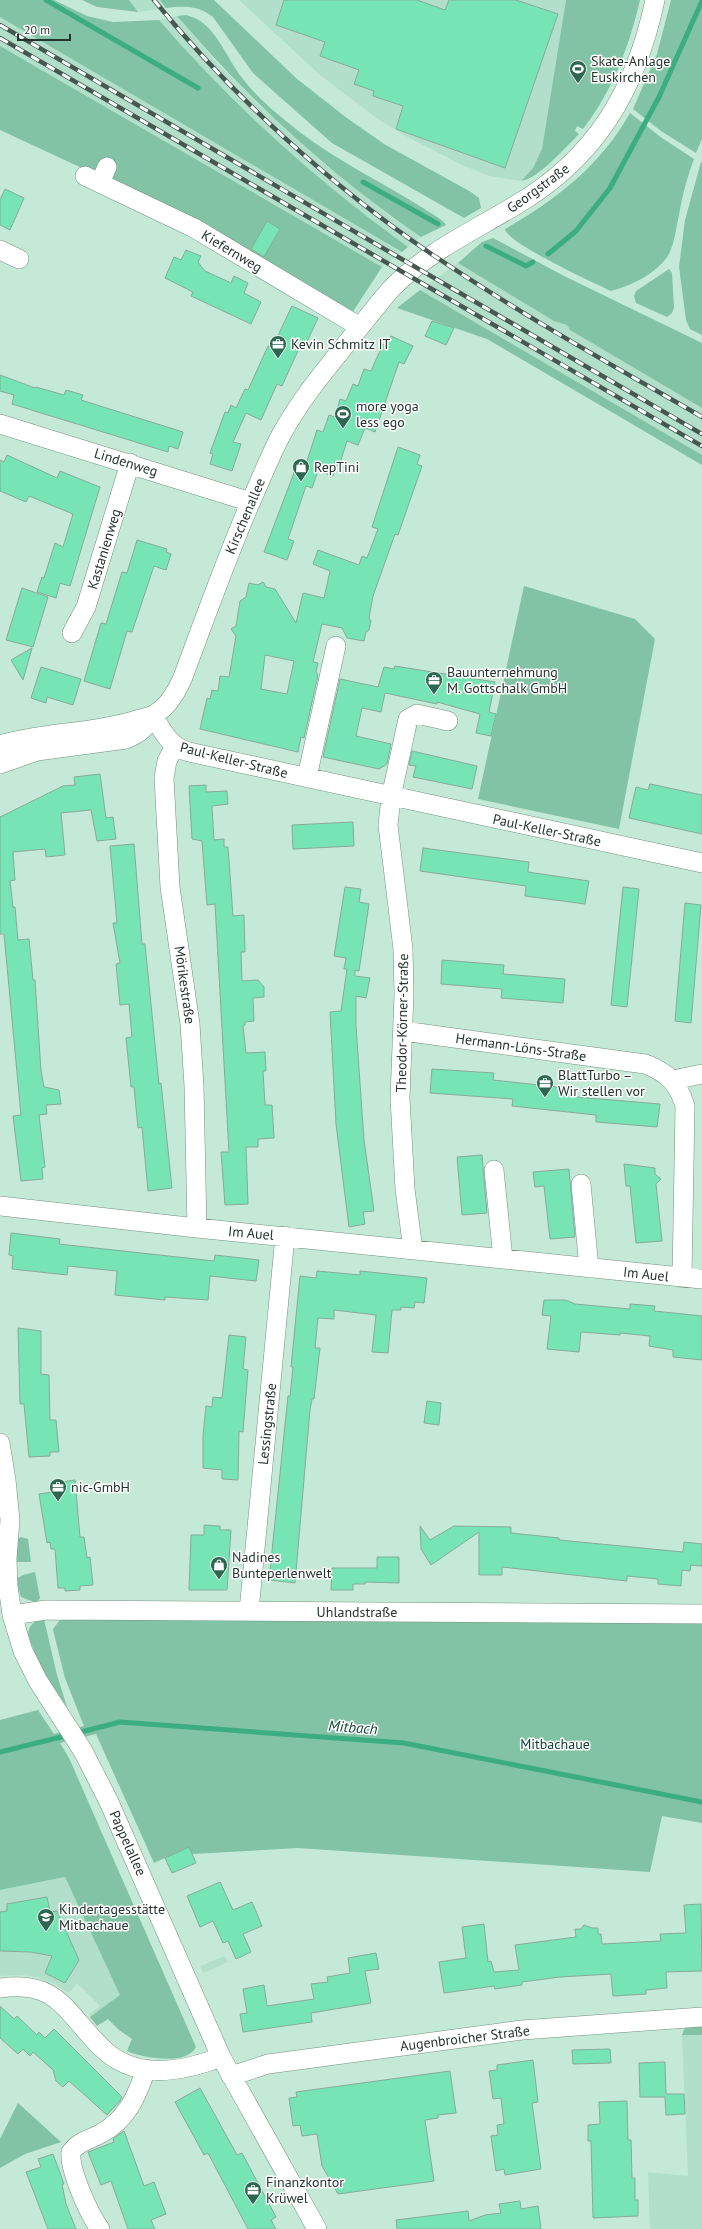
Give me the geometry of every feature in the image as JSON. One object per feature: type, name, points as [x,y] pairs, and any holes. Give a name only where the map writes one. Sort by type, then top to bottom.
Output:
[{"type":"street","name":"Georgstraße","points":[[360,327],[392,288],[415,267],[454,241],[517,205],[549,184],[594,141],[614,113],[630,82],[647,36],[655,0]]},
{"type":"street","name":"Kiefernweg","points":[[97,175],[194,228],[360,327]]},
{"type":"street","points":[[0,250],[18,259]]},
{"type":"street","name":"Kirschenallee","points":[[0,744],[48,735],[108,728],[153,715],[165,706],[179,685],[230,549],[275,446],[302,400],[360,327]]},
{"type":"street","name":"Lindenweg","points":[[0,424],[130,463],[251,502]]},
{"type":"street","name":"Kastanienweg","points":[[72,633],[86,607],[130,463]]},
{"type":"street","name":"Paul-Keller-Straße","points":[[307,778],[336,646]]},
{"type":"street","points":[[391,797],[408,719],[417,714],[448,720]]},
{"type":"street","name":"Kirschenallee","points":[[0,764],[19,756],[37,751],[126,738],[139,734],[146,728],[153,715]]},
{"type":"street","name":"Paul-Keller-Straße","points":[[153,715],[163,732],[175,746],[189,752],[391,797],[702,863]]},
{"type":"street","name":"Mörikestraße","points":[[175,746],[164,770],[164,786],[170,887],[186,984],[191,1031],[194,1086],[197,1228]]},
{"type":"street","name":"Theodor-Körner-Straße","points":[[391,797],[388,825],[403,949],[403,1031],[400,1098],[402,1142],[405,1189],[413,1250]]},
{"type":"street","name":"Hermann-Löns-Straße","points":[[403,1031],[645,1064],[660,1070],[673,1080],[682,1097],[685,1118],[682,1278]]},
{"type":"street","points":[[673,1080],[702,1074]]},
{"type":"street","points":[[494,1170],[503,1259]]},
{"type":"street","points":[[581,1184],[589,1268]]},
{"type":"street","name":"Im Auel","points":[[0,1206],[197,1228],[702,1279]]},
{"type":"street","name":"Lessingstraße","points":[[249,1611],[285,1236]]},
{"type":"street","name":"Pappelallee","points":[[0,1443],[9,1513],[7,1573],[12,1614],[17,1635],[29,1666],[73,1734],[120,1826],[221,2058],[317,2229]]},
{"type":"street","name":"Uhlandstraße","points":[[12,1614],[46,1610],[702,1614]]},
{"type":"street","points":[[0,1988],[20,1986],[47,1992],[69,2009],[107,2053],[125,2064],[146,2069],[166,2071],[190,2068],[221,2058]]},
{"type":"street","name":"Augenbroicher Straße","points":[[231,2076],[268,2064],[522,2030],[702,2017]]},
{"type":"street","points":[[100,2229],[94,2220],[72,2165],[71,2152],[82,2141],[100,2134],[120,2119],[137,2096],[146,2069]]},
{"type":"shaded area","points":[[129,0],[160,0],[166,8],[138,12]]},
{"type":"shaded area","points":[[239,0],[566,0],[542,149],[533,168],[521,181],[489,176],[460,164],[404,135],[378,119],[320,75]]},
{"type":"shaded area","points":[[177,16],[217,63],[257,103],[323,163],[391,217],[421,237],[408,247],[344,199],[286,150],[211,79],[159,20]]},
{"type":"shaded area","points":[[0,17],[402,252],[382,267],[0,46]]},
{"type":"shaded area","points":[[458,263],[554,321],[567,325],[570,330],[702,408],[702,455],[420,290]]},
{"type":"shaded area","name":"Kindertagesstätte Mitbachaue","points":[[65,1877],[121,1995],[90,2017],[89,2015],[100,2006],[77,1983],[69,1993],[53,1983],[37,1977],[21,1975],[0,1976],[0,1890]]},
{"type":"shaded area","points":[[225,1956],[228,1962],[203,1973],[200,1966]]},
{"type":"shaded area","points":[[682,2035],[702,2035],[702,2229],[650,2229],[648,2172],[688,2176]]},
{"type":"green space","points":[[0,0],[54,0],[87,16],[113,22],[159,20],[216,82],[277,141],[341,196],[408,247],[402,252],[0,17]]},
{"type":"green space","points":[[82,0],[129,0],[138,12],[97,7]]},
{"type":"green space","points":[[160,0],[214,0],[297,79],[347,118],[384,144],[471,192],[479,198],[481,208],[464,218],[332,143],[253,73],[213,17],[196,8],[166,8]]},
{"type":"green space","points":[[566,0],[640,0],[631,34],[619,68],[594,114],[583,129],[577,126],[575,131],[579,134],[552,162],[535,175],[521,181],[533,168],[542,149]]},
{"type":"green space","points":[[671,0],[702,0],[702,139],[696,153],[661,131],[633,109],[657,54]]},
{"type":"green space","points":[[186,15],[205,25],[219,41],[249,87],[286,121],[345,163],[408,199],[446,225],[421,237],[355,188],[292,135],[233,77],[177,16]]},
{"type":"green space","points":[[0,46],[382,267],[352,313],[112,178],[95,171],[84,169],[0,130]]},
{"type":"green space","points":[[630,113],[662,138],[694,159],[685,187],[674,240],[669,254],[651,273],[627,286],[611,291],[535,253],[509,235],[505,229],[542,206],[576,180],[605,149]]},
{"type":"green space","points":[[701,162],[702,335],[690,329],[686,320],[679,267],[685,220]]},
{"type":"green space","points":[[493,238],[564,276],[702,343],[702,408],[570,330],[567,325],[554,321],[458,263],[482,242]]},
{"type":"green space","points":[[669,269],[672,273],[674,308],[672,313],[667,317],[636,303],[634,296],[636,291]]},
{"type":"green space","points":[[420,290],[702,455],[702,465],[487,339],[397,308]]},
{"type":"green space","points":[[524,586],[635,619],[655,639],[619,829],[478,799]]},
{"type":"green space","points":[[21,1537],[28,1539],[31,1562],[16,1562],[17,1540]]},
{"type":"green space","points":[[35,1572],[40,1598],[37,1603],[21,1597],[16,1579],[23,1575]]},
{"type":"green space","name":"Mitbachaue","points":[[62,1617],[702,1622],[702,1823],[662,1816],[650,1872],[298,1848],[192,1854],[189,1847],[154,1863],[96,1734],[60,1743],[69,1758],[196,2047],[191,2053],[184,2057],[164,2059],[134,2054],[127,2051],[132,2039],[119,2030],[108,2019],[97,2026],[90,2017],[120,1995],[65,1877],[0,1890],[0,1720],[38,1710],[54,1734],[84,1726],[65,1678],[54,1634],[53,1629]]},
{"type":"green space","points":[[44,1619],[57,1675],[67,1707],[41,1669],[28,1635],[33,1624]]},
{"type":"green space","points":[[702,2026],[702,2035],[682,2035],[685,2027]]},
{"type":"green space","points":[[18,2103],[61,2142],[25,2154],[0,2168],[0,2139]]},
{"type":"building","points":[[284,0],[417,0],[445,10],[449,0],[516,0],[558,14],[505,168],[396,129],[403,106],[373,96],[374,91],[354,84],[359,70],[320,56],[325,42],[276,25]]},
{"type":"building","points":[[5,189],[24,198],[10,230],[0,225],[0,200]]},
{"type":"building","points":[[267,221],[280,229],[264,257],[251,249]]},
{"type":"building","points":[[186,250],[201,256],[198,262],[205,271],[231,283],[234,276],[248,283],[244,293],[261,302],[251,324],[191,296],[193,292],[165,278],[174,257],[181,260]]},
{"type":"building","points":[[292,306],[318,318],[305,346],[301,344],[282,386],[277,384],[261,420],[246,413],[233,442],[241,444],[232,471],[210,464],[213,454],[210,453],[225,412],[228,413],[231,405],[236,408],[245,389],[248,390],[268,346],[272,348]]},
{"type":"building","points":[[432,321],[454,328],[446,345],[425,336]]},
{"type":"building","points":[[391,336],[413,346],[404,364],[399,362],[375,432],[365,428],[358,445],[347,441],[340,463],[338,463],[333,476],[318,471],[312,488],[306,486],[288,539],[294,541],[287,560],[264,552],[295,470],[303,473],[317,430],[323,432],[329,415],[335,417],[340,399],[346,401],[353,384],[358,386],[364,369],[371,371],[383,344],[386,346]]},
{"type":"building","points":[[0,375],[35,388],[36,387],[64,395],[66,390],[83,395],[81,400],[183,432],[178,449],[169,446],[168,452],[12,404],[14,395],[0,391]]},
{"type":"building","points":[[398,447],[420,455],[417,464],[422,466],[398,535],[395,534],[373,596],[369,618],[371,621],[364,641],[347,638],[342,628],[322,624],[313,662],[318,663],[316,672],[318,675],[304,738],[301,737],[298,752],[200,729],[207,698],[210,699],[212,690],[218,691],[220,676],[229,677],[236,636],[231,629],[236,626],[240,601],[246,597],[249,583],[258,585],[263,582],[266,587],[275,589],[296,623],[303,593],[324,598],[330,571],[313,564],[318,550],[359,565],[362,556],[367,558],[378,529],[372,527]],"holes":[[[265,655],[294,661],[287,694],[261,689]]]},
{"type":"building","points":[[7,455],[57,478],[60,471],[100,487],[70,586],[60,583],[56,598],[37,592],[42,577],[44,578],[55,543],[63,547],[73,514],[29,496],[26,502],[0,491],[0,460],[4,462]]},
{"type":"building","points":[[137,540],[167,549],[166,552],[171,554],[166,570],[154,566],[132,632],[127,631],[110,689],[84,681],[101,623],[106,624],[122,572],[127,573]]},
{"type":"building","points":[[22,588],[48,597],[33,647],[6,640]]},
{"type":"building","points":[[32,648],[23,680],[11,660]]},
{"type":"building","points":[[395,666],[495,682],[489,712],[496,714],[491,736],[476,733],[480,714],[437,702],[437,704],[385,693],[381,712],[362,708],[356,736],[391,744],[387,764],[379,769],[323,757],[340,679],[378,687],[384,667],[394,669]]},
{"type":"building","points":[[41,667],[81,679],[73,705],[47,697],[46,703],[31,698]]},
{"type":"building","points":[[412,751],[477,766],[472,789],[413,777],[416,766],[409,765]]},
{"type":"building","points":[[100,774],[106,818],[113,817],[116,839],[97,841],[91,810],[61,813],[65,855],[46,857],[45,849],[13,852],[15,880],[10,881],[13,907],[15,907],[18,940],[29,939],[33,980],[35,980],[41,1071],[44,1087],[59,1090],[61,1104],[46,1105],[47,1114],[39,1115],[45,1167],[42,1168],[43,1179],[21,1181],[13,1116],[21,1115],[4,934],[0,934],[0,817],[63,786],[75,785],[74,777]]},
{"type":"building","points":[[650,784],[702,795],[702,834],[629,818],[636,787],[648,790]]},
{"type":"building","points":[[206,785],[206,792],[227,791],[228,804],[212,806],[214,840],[224,839],[224,847],[228,847],[233,916],[244,915],[245,952],[241,952],[242,981],[258,980],[264,987],[264,997],[253,998],[254,1021],[245,1022],[245,1025],[243,1026],[246,1053],[265,1052],[266,1071],[263,1071],[265,1105],[272,1105],[274,1138],[258,1139],[258,1147],[246,1147],[248,1204],[225,1205],[221,1152],[229,1152],[215,904],[207,905],[202,841],[192,839],[189,786]]},
{"type":"building","points":[[353,822],[354,846],[293,849],[292,825]]},
{"type":"building","points":[[134,844],[142,944],[145,944],[159,1084],[161,1083],[172,1188],[148,1191],[142,1127],[138,1128],[134,1087],[131,1087],[126,1038],[132,1037],[129,1004],[120,1005],[116,964],[120,963],[113,923],[117,923],[110,846]]},
{"type":"building","points":[[423,848],[529,862],[528,872],[589,881],[585,904],[525,896],[526,886],[420,871]]},
{"type":"building","points":[[345,887],[361,889],[359,902],[369,904],[359,971],[355,970],[355,976],[370,978],[366,998],[356,996],[356,1026],[364,1140],[374,1211],[363,1212],[365,1224],[349,1227],[336,1124],[330,1012],[341,1011],[347,969],[344,969],[346,958],[334,956]]},
{"type":"building","points":[[623,887],[639,889],[627,1007],[611,1005]]},
{"type":"building","points":[[685,903],[701,905],[691,1023],[675,1021]]},
{"type":"building","points":[[442,960],[504,965],[503,974],[565,979],[563,1003],[501,998],[502,989],[441,984]]},
{"type":"building","points":[[432,1069],[494,1073],[493,1080],[576,1089],[576,1097],[660,1104],[657,1127],[596,1122],[596,1115],[512,1106],[513,1099],[430,1093]]},
{"type":"building","points":[[482,1155],[487,1213],[462,1215],[457,1157]]},
{"type":"building","points":[[624,1164],[655,1168],[655,1174],[661,1179],[656,1184],[662,1241],[636,1243],[630,1186],[626,1186]]},
{"type":"building","points":[[569,1169],[575,1237],[550,1239],[544,1186],[535,1187],[533,1172]]},
{"type":"building","points":[[11,1233],[60,1239],[59,1244],[214,1261],[215,1255],[259,1260],[256,1281],[210,1276],[208,1300],[165,1297],[165,1300],[115,1295],[117,1271],[68,1266],[67,1275],[12,1269],[13,1256],[9,1255]]},
{"type":"building","points":[[317,1271],[360,1275],[360,1271],[427,1278],[424,1303],[415,1302],[414,1308],[401,1307],[401,1310],[392,1310],[388,1353],[372,1352],[376,1315],[334,1310],[334,1319],[318,1318],[315,1348],[320,1348],[314,1399],[312,1399],[310,1410],[295,1583],[269,1580],[288,1396],[290,1396],[293,1367],[291,1367],[300,1276],[316,1278]]},
{"type":"building","points":[[544,1300],[566,1300],[575,1304],[630,1309],[630,1304],[655,1306],[654,1311],[702,1316],[702,1360],[673,1357],[673,1350],[649,1346],[650,1336],[620,1333],[620,1335],[581,1332],[579,1352],[547,1349],[551,1316],[542,1315]]},
{"type":"building","points":[[18,1328],[41,1331],[41,1374],[49,1375],[50,1420],[56,1420],[59,1452],[50,1452],[50,1456],[29,1457],[24,1404],[20,1404]]},
{"type":"building","points":[[229,1335],[246,1337],[243,1369],[248,1370],[243,1432],[239,1431],[238,1480],[222,1479],[222,1470],[203,1468],[203,1435],[206,1406],[212,1407],[213,1397],[222,1398]]},
{"type":"building","points":[[427,1401],[441,1403],[439,1425],[424,1423]]},
{"type":"building","points":[[75,1480],[80,1537],[84,1537],[87,1558],[90,1557],[93,1585],[80,1586],[80,1590],[65,1591],[65,1588],[58,1588],[55,1549],[51,1549],[50,1542],[47,1543],[39,1494],[59,1491],[62,1482]]},
{"type":"building","points":[[204,1525],[220,1526],[220,1530],[231,1530],[227,1590],[189,1590],[191,1535],[204,1535]]},
{"type":"building","points":[[420,1526],[430,1540],[454,1526],[511,1527],[511,1533],[559,1538],[559,1540],[683,1552],[684,1542],[702,1544],[702,1566],[691,1565],[690,1571],[682,1570],[681,1586],[658,1584],[658,1579],[627,1576],[627,1581],[502,1567],[502,1575],[479,1575],[479,1532],[431,1565],[421,1549]]},
{"type":"building","points":[[377,1557],[399,1557],[399,1583],[365,1582],[365,1584],[353,1584],[353,1590],[331,1590],[332,1568],[377,1568]]},
{"type":"building","points":[[189,1847],[196,1863],[172,1873],[165,1858]]},
{"type":"building","points":[[220,1882],[233,1910],[252,1902],[262,1926],[243,1934],[251,1952],[236,1959],[228,1941],[223,1943],[213,1921],[200,1927],[187,1896]]},
{"type":"building","points":[[47,1897],[50,1912],[57,1911],[79,1960],[65,1983],[45,1973],[52,1956],[31,1952],[0,1951],[0,1912],[7,1911],[7,1904]]},
{"type":"building","points":[[701,1904],[702,1971],[666,1972],[667,1988],[646,1990],[646,1994],[613,1996],[611,1974],[560,1977],[522,1982],[522,1985],[495,1989],[494,1986],[444,1993],[439,1962],[466,1958],[462,1927],[484,1924],[488,1962],[491,1961],[494,1972],[519,1970],[515,1945],[576,1937],[575,1929],[581,1929],[584,1925],[592,1928],[598,1928],[598,1934],[601,1934],[602,1944],[661,1941],[660,1934],[686,1933],[684,1905]]},
{"type":"building","points":[[376,1953],[379,1969],[365,1971],[371,2003],[311,2013],[312,2022],[243,2032],[240,2014],[247,2013],[243,1989],[264,1985],[267,2006],[314,1999],[311,1984],[328,1982],[327,1977],[350,1973],[348,1958]]},
{"type":"building","points":[[0,2006],[14,2019],[17,2016],[37,2035],[39,2032],[45,2038],[54,2029],[122,2097],[120,2101],[107,2115],[69,2081],[63,2087],[56,2081],[53,2070],[33,2052],[30,2056],[23,2049],[18,2054],[0,2038]]},
{"type":"building","points":[[610,2049],[611,2063],[573,2064],[572,2050]]},
{"type":"building","points":[[533,2060],[538,2102],[532,2103],[541,2169],[505,2175],[504,2169],[496,2171],[491,2136],[498,2135],[497,2125],[504,2124],[501,2098],[493,2099],[489,2071],[497,2070],[497,2065]]},
{"type":"building","points":[[665,2062],[666,2094],[684,2094],[685,2114],[666,2115],[665,2097],[640,2097],[639,2063]]},
{"type":"building","points":[[450,2071],[456,2113],[438,2115],[438,2118],[425,2120],[434,2181],[338,2194],[322,2166],[317,2134],[302,2136],[300,2125],[293,2126],[289,2098],[297,2097],[296,2092]]},
{"type":"building","points":[[200,2088],[237,2155],[242,2153],[276,2217],[271,2220],[276,2229],[248,2229],[208,2153],[204,2155],[175,2102]]},
{"type":"building","points":[[627,2101],[628,2140],[631,2140],[632,2178],[635,2178],[635,2200],[638,2200],[638,2216],[593,2218],[591,2141],[588,2141],[588,2125],[600,2124],[599,2102]]},
{"type":"building","points":[[124,2131],[144,2186],[154,2182],[166,2214],[151,2220],[155,2229],[128,2229],[111,2181],[101,2185],[88,2152],[114,2142],[113,2139]]},
{"type":"building","points":[[53,2154],[64,2184],[62,2184],[66,2204],[76,2229],[48,2229],[26,2172],[41,2167],[38,2159]]},
{"type":"building","points":[[520,2201],[521,2209],[538,2206],[541,2229],[397,2229],[396,2220],[468,2211],[469,2221],[485,2215],[501,2213],[499,2204]]},
{"type":"waterway","points":[[46,0],[198,88]]},
{"type":"waterway","points":[[548,254],[576,231],[610,188],[659,97],[702,1]]},
{"type":"waterway","points":[[363,182],[438,224]]},
{"type":"waterway","points":[[486,246],[526,266],[533,262]]},
{"type":"waterway","name":"Mitbach","points":[[77,1733],[120,1722],[404,1743],[702,1802]]},
{"type":"waterway","name":"Mitbach","points":[[0,1752],[69,1735]]},
{"type":"railway","points":[[154,0],[184,36],[250,105],[284,138],[357,200],[433,255],[499,298],[566,339],[702,417]]},
{"type":"railway","points":[[0,25],[702,434]]},
{"type":"railway","points":[[0,38],[702,446]]},
{"type":"place","name":"Skate-Anlage Euskirchen","points":[[578,84]]},
{"type":"place","name":"Kevin Schmitz IT","points":[[278,359]]},
{"type":"place","name":"more yoga less ego","points":[[343,429]]},
{"type":"place","name":"RepTini","points":[[301,482]]},
{"type":"place","name":"Bauunternehmung M. Gottschalk GmbH","points":[[434,695]]},
{"type":"place","name":"BlattTurbo – Wir stellen vor","points":[[545,1098]]},
{"type":"place","name":"nic-GmbH","points":[[58,1502]]},
{"type":"place","name":"Nadines Bunteperlenwelt","points":[[219,1580]]},
{"type":"place","name":"Kindertagesstätte Mitbachaue","points":[[46,1932]]},
{"type":"place","name":"Finanzkontor Krüwel","points":[[253,2205]]}]
